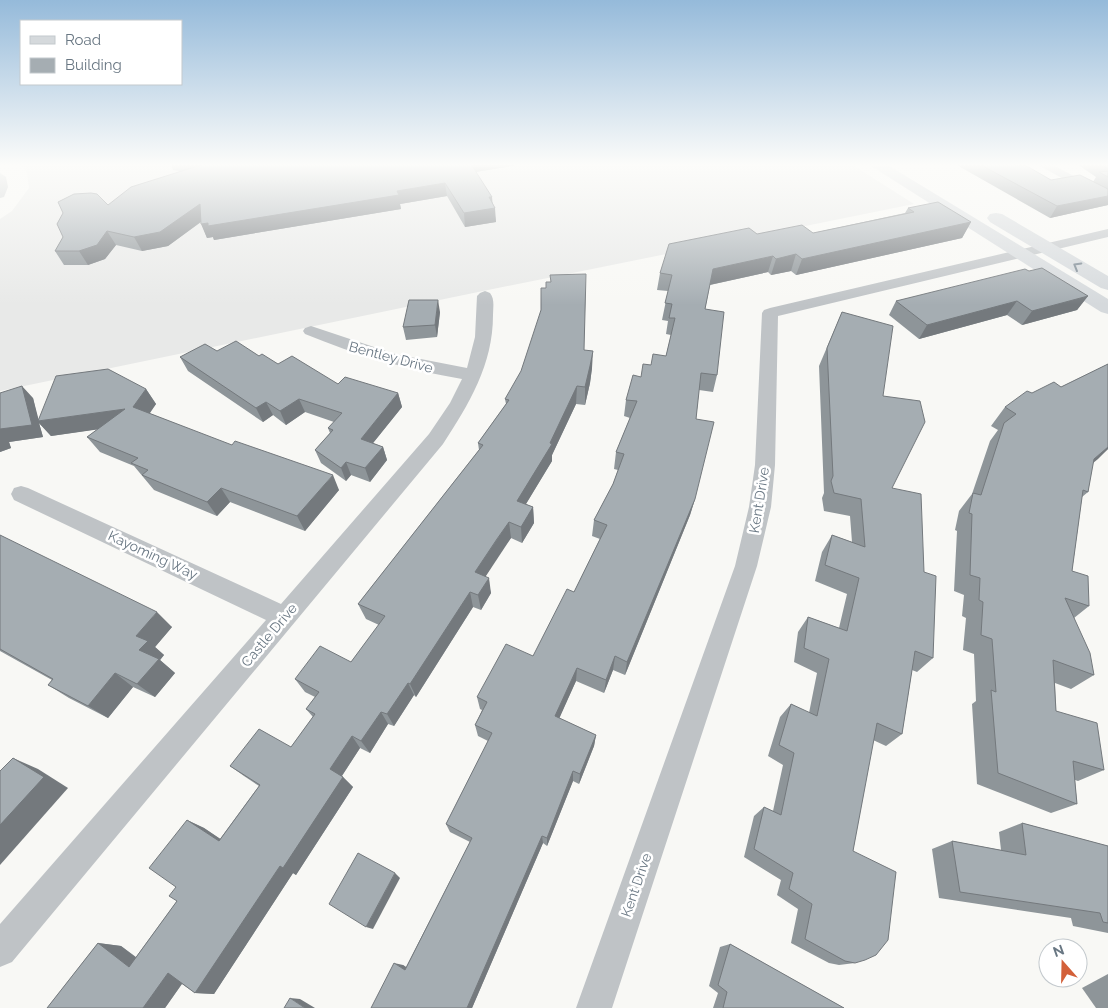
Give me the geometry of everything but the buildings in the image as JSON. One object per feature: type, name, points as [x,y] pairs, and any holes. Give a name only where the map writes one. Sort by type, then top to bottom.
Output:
[{"type":"main road","points":[[950,211],[1108,308]]},
{"type":"main road","points":[[984,211],[1108,284]]},
{"type":"street","name":"Kent Drive","points":[[594,1008],[746,566],[760,507],[765,465],[770,313],[1108,232]]},
{"type":"street","name":"Castle Drive","points":[[0,950],[436,439],[457,408],[474,375],[483,348],[486,323],[485,296]]},
{"type":"street","name":"Bentley Drive","points":[[311,332],[390,360],[474,375]]},
{"type":"street","name":"Kayoming Way","points":[[21,494],[284,617]]},
{"type":"shaded area","points":[[12,211],[879,211],[0,391],[0,219]]}]
